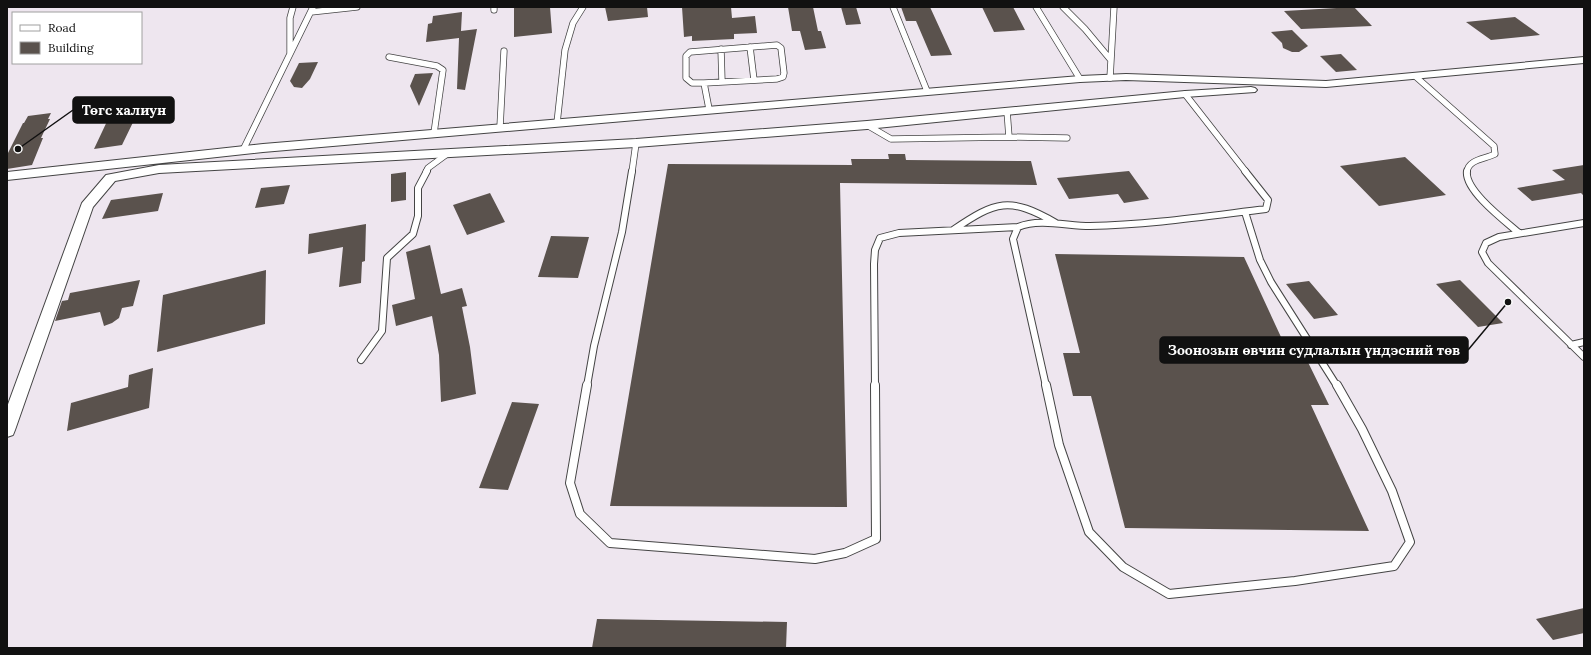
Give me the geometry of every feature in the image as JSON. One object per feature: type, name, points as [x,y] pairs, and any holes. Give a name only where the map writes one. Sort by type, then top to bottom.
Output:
[{"type":"street","points":[[7,430],[87,206],[111,178],[159,169],[636,143],[867,125],[1186,94],[1326,84],[1584,60]]},
{"type":"street","points":[[7,176],[243,150],[709,109],[1080,79],[1110,78],[1326,84]]},
{"type":"lane","points":[[290,55],[290,18],[293,7]]},
{"type":"lane","points":[[243,150],[312,10],[357,7]]},
{"type":"lane","points":[[557,123],[565,50],[573,23],[583,7]]},
{"type":"lane","points":[[893,7],[927,91]]},
{"type":"lane","points":[[1036,7],[1080,79]]},
{"type":"lane","points":[[1063,7],[1085,28],[1110,59]]},
{"type":"lane","points":[[1110,78],[1114,7]]},
{"type":"lane","points":[[779,46],[781,48],[784,73],[782,77],[777,79],[704,83],[692,83],[686,78],[686,56],[690,52],[698,50],[750,47],[779,46]]},
{"type":"lane","points":[[750,47],[754,80]]},
{"type":"lane","points":[[721,49],[722,82]]},
{"type":"lane","points":[[500,127],[504,52]]},
{"type":"lane","points":[[389,57],[436,66],[443,70],[434,133]]},
{"type":"lane","points":[[1415,76],[1494,146],[1495,154],[1470,164],[1465,172],[1466,177],[1478,194],[1520,233]]},
{"type":"lane","points":[[704,83],[709,109]]},
{"type":"lane","points":[[636,143],[622,232],[594,346],[570,483],[580,514],[610,543],[815,559],[845,553],[876,538],[875,250],[880,238],[899,233],[1018,227],[1028,222],[1090,226],[1158,222],[1266,209],[1268,200],[1186,94]]},
{"type":"lane","points":[[1007,112],[1009,137]]},
{"type":"lane","points":[[867,125],[891,140],[1009,137],[1067,138]]},
{"type":"lane","points":[[361,360],[382,331],[386,258],[413,234],[418,216],[418,188],[428,168],[447,154]]},
{"type":"lane","points":[[952,230],[988,208],[1003,203],[1016,204],[1037,211],[1057,224]]},
{"type":"lane","points":[[1018,227],[1013,239],[1059,445],[1089,532],[1123,567],[1169,594],[1295,581],[1394,566],[1410,542],[1392,491],[1355,416],[1325,365],[1271,282],[1260,260],[1245,212]]},
{"type":"lane","points":[[1584,223],[1499,237],[1488,242],[1482,250],[1484,259],[1584,357]]},
{"type":"lane","points":[[1571,344],[1584,342]]},
{"type":"shaded area","points":[[7,7],[1584,7],[1584,648],[7,648]]},
{"type":"building","points":[[514,7],[550,7],[552,33],[514,37]]},
{"type":"building","points":[[605,7],[647,7],[648,17],[608,21]]},
{"type":"building","points":[[682,7],[731,7],[732,18],[755,16],[757,33],[734,34],[734,39],[692,41],[692,36],[684,37]]},
{"type":"building","points":[[788,7],[813,7],[818,31],[821,31],[826,48],[805,50],[800,31],[792,31]]},
{"type":"building","points":[[841,7],[856,7],[861,24],[846,25]]},
{"type":"building","points":[[901,7],[930,7],[952,55],[931,56],[916,21],[906,21]]},
{"type":"building","points":[[982,7],[1013,7],[1025,30],[994,32]]},
{"type":"building","points":[[1354,7],[1372,26],[1301,29],[1284,11]]},
{"type":"building","points":[[462,12],[461,31],[477,29],[465,90],[457,89],[459,38],[426,42],[428,24],[432,23],[433,16]]},
{"type":"building","points":[[1515,17],[1540,35],[1491,40],[1466,22]]},
{"type":"building","points":[[1292,30],[1308,46],[1299,52],[1292,52],[1283,48],[1282,43],[1271,32]]},
{"type":"building","points":[[1341,54],[1357,70],[1336,72],[1320,56]]},
{"type":"building","points":[[318,62],[310,79],[302,88],[294,87],[290,81],[299,63]]},
{"type":"building","points":[[433,73],[419,106],[410,86],[415,74]]},
{"type":"building","points":[[138,112],[122,145],[94,149],[110,115]]},
{"type":"building","points":[[51,113],[32,165],[7,169],[7,155],[28,116]]},
{"type":"building","points":[[888,154],[905,154],[906,160],[1031,161],[1037,185],[840,183],[847,507],[610,506],[668,164],[852,165],[851,159],[889,159]]},
{"type":"building","points":[[1405,157],[1446,195],[1379,206],[1340,166]]},
{"type":"building","points":[[1584,165],[1584,196],[1581,193],[1532,201],[1517,188],[1565,180],[1552,170]]},
{"type":"building","points":[[1129,171],[1149,199],[1124,203],[1118,194],[1069,199],[1057,178]]},
{"type":"building","points":[[406,172],[406,200],[391,202],[391,174]]},
{"type":"building","points":[[290,185],[284,204],[255,208],[261,188]]},
{"type":"building","points":[[163,193],[158,211],[102,219],[111,200]]},
{"type":"building","points":[[490,193],[505,222],[467,235],[453,205]]},
{"type":"building","points":[[366,224],[365,261],[362,262],[361,283],[339,287],[343,247],[308,254],[309,234]]},
{"type":"building","points":[[551,236],[589,237],[578,278],[538,277]]},
{"type":"building","points":[[430,245],[441,294],[462,288],[467,306],[462,307],[470,347],[476,394],[441,402],[439,355],[432,316],[396,326],[392,305],[415,299],[406,252]]},
{"type":"building","points":[[1055,254],[1244,257],[1287,350],[1302,350],[1329,405],[1311,405],[1369,531],[1125,528],[1091,396],[1073,396],[1063,353],[1080,353]]},
{"type":"building","points":[[266,270],[265,324],[157,352],[163,295]]},
{"type":"building","points":[[140,280],[133,306],[122,308],[119,318],[112,323],[104,326],[100,312],[55,321],[62,301],[68,300],[70,293]]},
{"type":"building","points":[[1460,280],[1503,323],[1478,327],[1436,284]]},
{"type":"building","points":[[1309,281],[1338,315],[1314,319],[1286,284]]},
{"type":"building","points":[[153,368],[149,408],[67,431],[71,403],[128,387],[129,375]]},
{"type":"building","points":[[512,402],[539,404],[508,490],[479,488]]},
{"type":"building","points":[[1584,608],[1584,633],[1553,640],[1536,619]]},
{"type":"building","points":[[597,619],[787,622],[786,648],[592,648]]},
{"type":"place","name":"Төгс халиун","points":[[18,149]]},
{"type":"place","name":"Зоонозын өвчин судлалын үндэсний төв","points":[[1508,302]]}]
